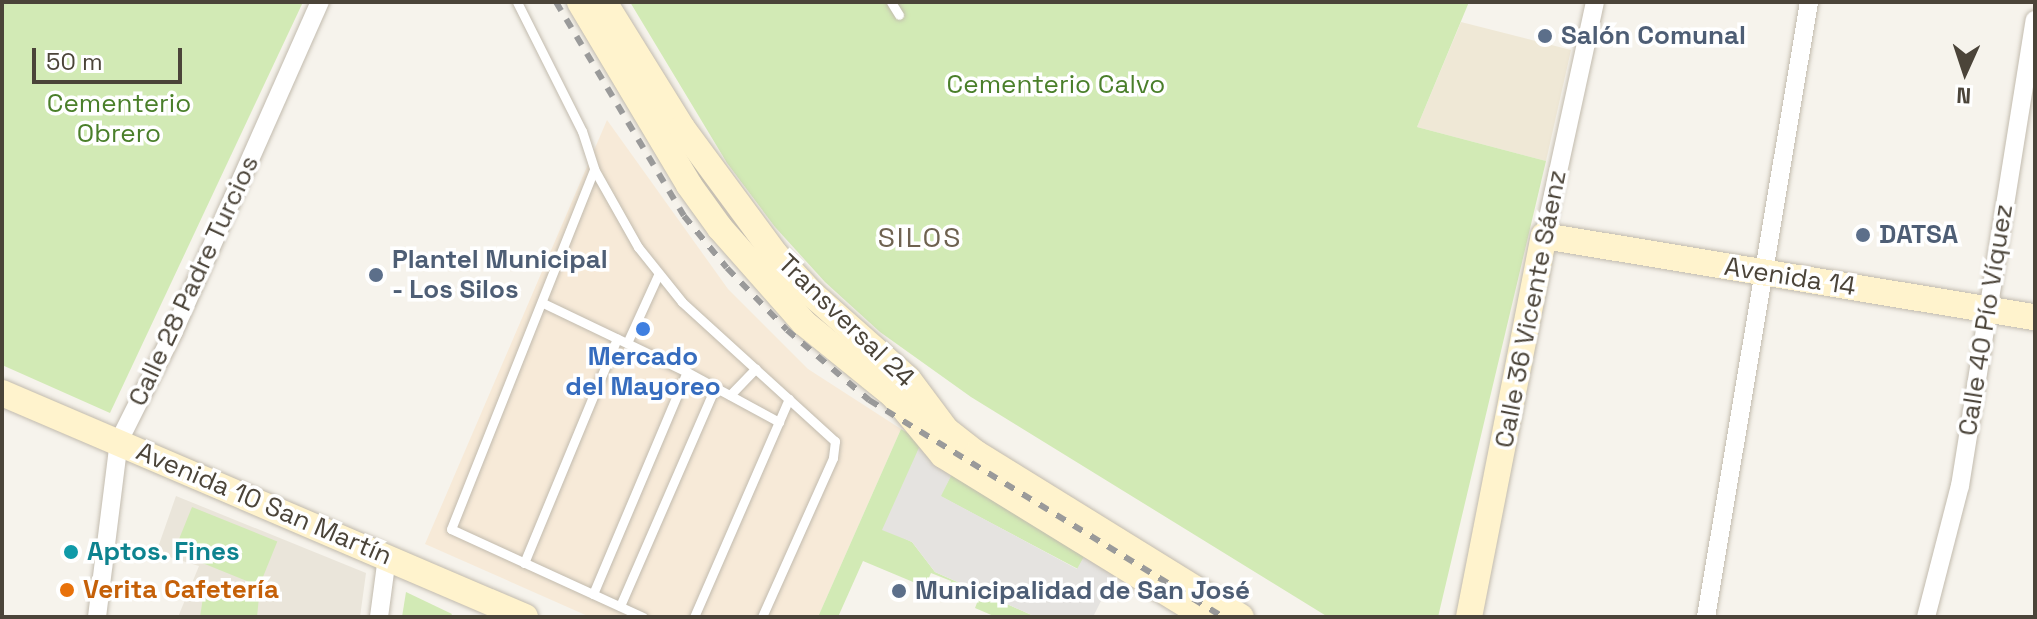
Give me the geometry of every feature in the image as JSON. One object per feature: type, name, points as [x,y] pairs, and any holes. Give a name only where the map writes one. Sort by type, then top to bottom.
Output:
[{"type":"main road","name":"Transversal 24","points":[[580,2],[774,253],[813,295],[908,379],[957,441],[1241,617]]},
{"type":"main road","name":"Transversal 24","points":[[604,2],[631,70],[720,228],[804,323],[893,395],[943,455],[1206,617]]},
{"type":"main road","name":"Avenida 14","points":[[1544,236],[2035,317]]},
{"type":"main road","name":"Calle 36 Vicente Sáenz","points":[[1469,617],[1544,236]]},
{"type":"main road","name":"Avenida 10 San Martín","points":[[2,393],[525,617]]},
{"type":"street","name":"Calle 28 Padre Turcios","points":[[97,617],[119,441],[174,331],[320,2]]},
{"type":"street","name":"Calle 36 Vicente Sáenz","points":[[1544,236],[1595,2]]},
{"type":"street","points":[[1706,617],[1809,2]]},
{"type":"street","name":"Calle 40 Pío Víquez","points":[[1926,617],[1960,486],[2035,20]]},
{"type":"street","points":[[379,617],[387,557]]},
{"type":"lane","points":[[517,2],[582,131],[594,169],[638,247],[682,302],[829,434],[836,450],[762,617]]},
{"type":"lane","points":[[891,2],[899,15]]},
{"type":"lane","points":[[594,169],[451,529],[643,617]]},
{"type":"lane","points":[[627,343],[658,275]]},
{"type":"lane","points":[[543,303],[687,372],[779,422]]},
{"type":"lane","points":[[524,563],[617,338]]},
{"type":"lane","points":[[730,395],[756,368]]},
{"type":"lane","points":[[593,594],[687,372]]},
{"type":"lane","points":[[620,606],[715,387]]},
{"type":"lane","points":[[694,617],[789,399]]},
{"type":"shaded area","points":[[1461,22],[1571,50],[1546,161],[1417,127]]},
{"type":"shaded area","name":"Mercado del Mayoreo","points":[[607,120],[728,289],[808,369],[901,429],[818,617],[590,617],[425,544]]},
{"type":"shaded area","points":[[922,441],[955,468],[941,496],[1077,569],[1087,551],[1117,569],[1093,617],[1036,617],[935,572],[912,542],[882,530]]},
{"type":"shaded area","points":[[176,496],[366,573],[360,617],[178,617],[199,566],[156,553]]},
{"type":"green space","name":"Cementerio Obrero","points":[[2,2],[303,2],[110,413],[2,365]]},
{"type":"green space","name":"Cementerio Calvo","points":[[630,2],[1469,2],[1417,127],[1546,161],[1438,617],[1328,617],[971,397],[880,332],[825,282],[775,227],[727,163]]},
{"type":"green space","points":[[901,429],[922,441],[887,530],[912,542],[935,572],[1036,617],[996,617],[975,608],[980,595],[962,587],[956,600],[945,595],[951,581],[931,573],[925,587],[863,561],[838,617],[818,617]]},
{"type":"green space","points":[[955,468],[1087,551],[1078,569],[940,496]]},
{"type":"green space","points":[[192,507],[277,541],[259,586],[174,552]]},
{"type":"green space","points":[[204,591],[259,597],[257,617],[200,617]]},
{"type":"green space","points":[[406,592],[452,614],[450,617],[402,617]]},
{"type":"railway","points":[[556,2],[684,216],[727,268],[787,330],[869,400],[1223,617]]},
{"type":"place","name":"Salón Comunal","points":[[1545,36]]},
{"type":"place","name":"DATSA","points":[[1863,235]]},
{"type":"place","name":"Plantel Municipal - Los Silos","points":[[376,275]]},
{"type":"place","name":"Mercado del Mayoreo","points":[[643,329]]},
{"type":"place","name":"Aptos. Fines","points":[[71,552]]},
{"type":"place","name":"Verita Cafetería","points":[[67,590]]},
{"type":"place","name":"Municipalidad de San José","points":[[899,591]]},
{"type":"district","name":"SILOS","points":[[920,237]]}]
